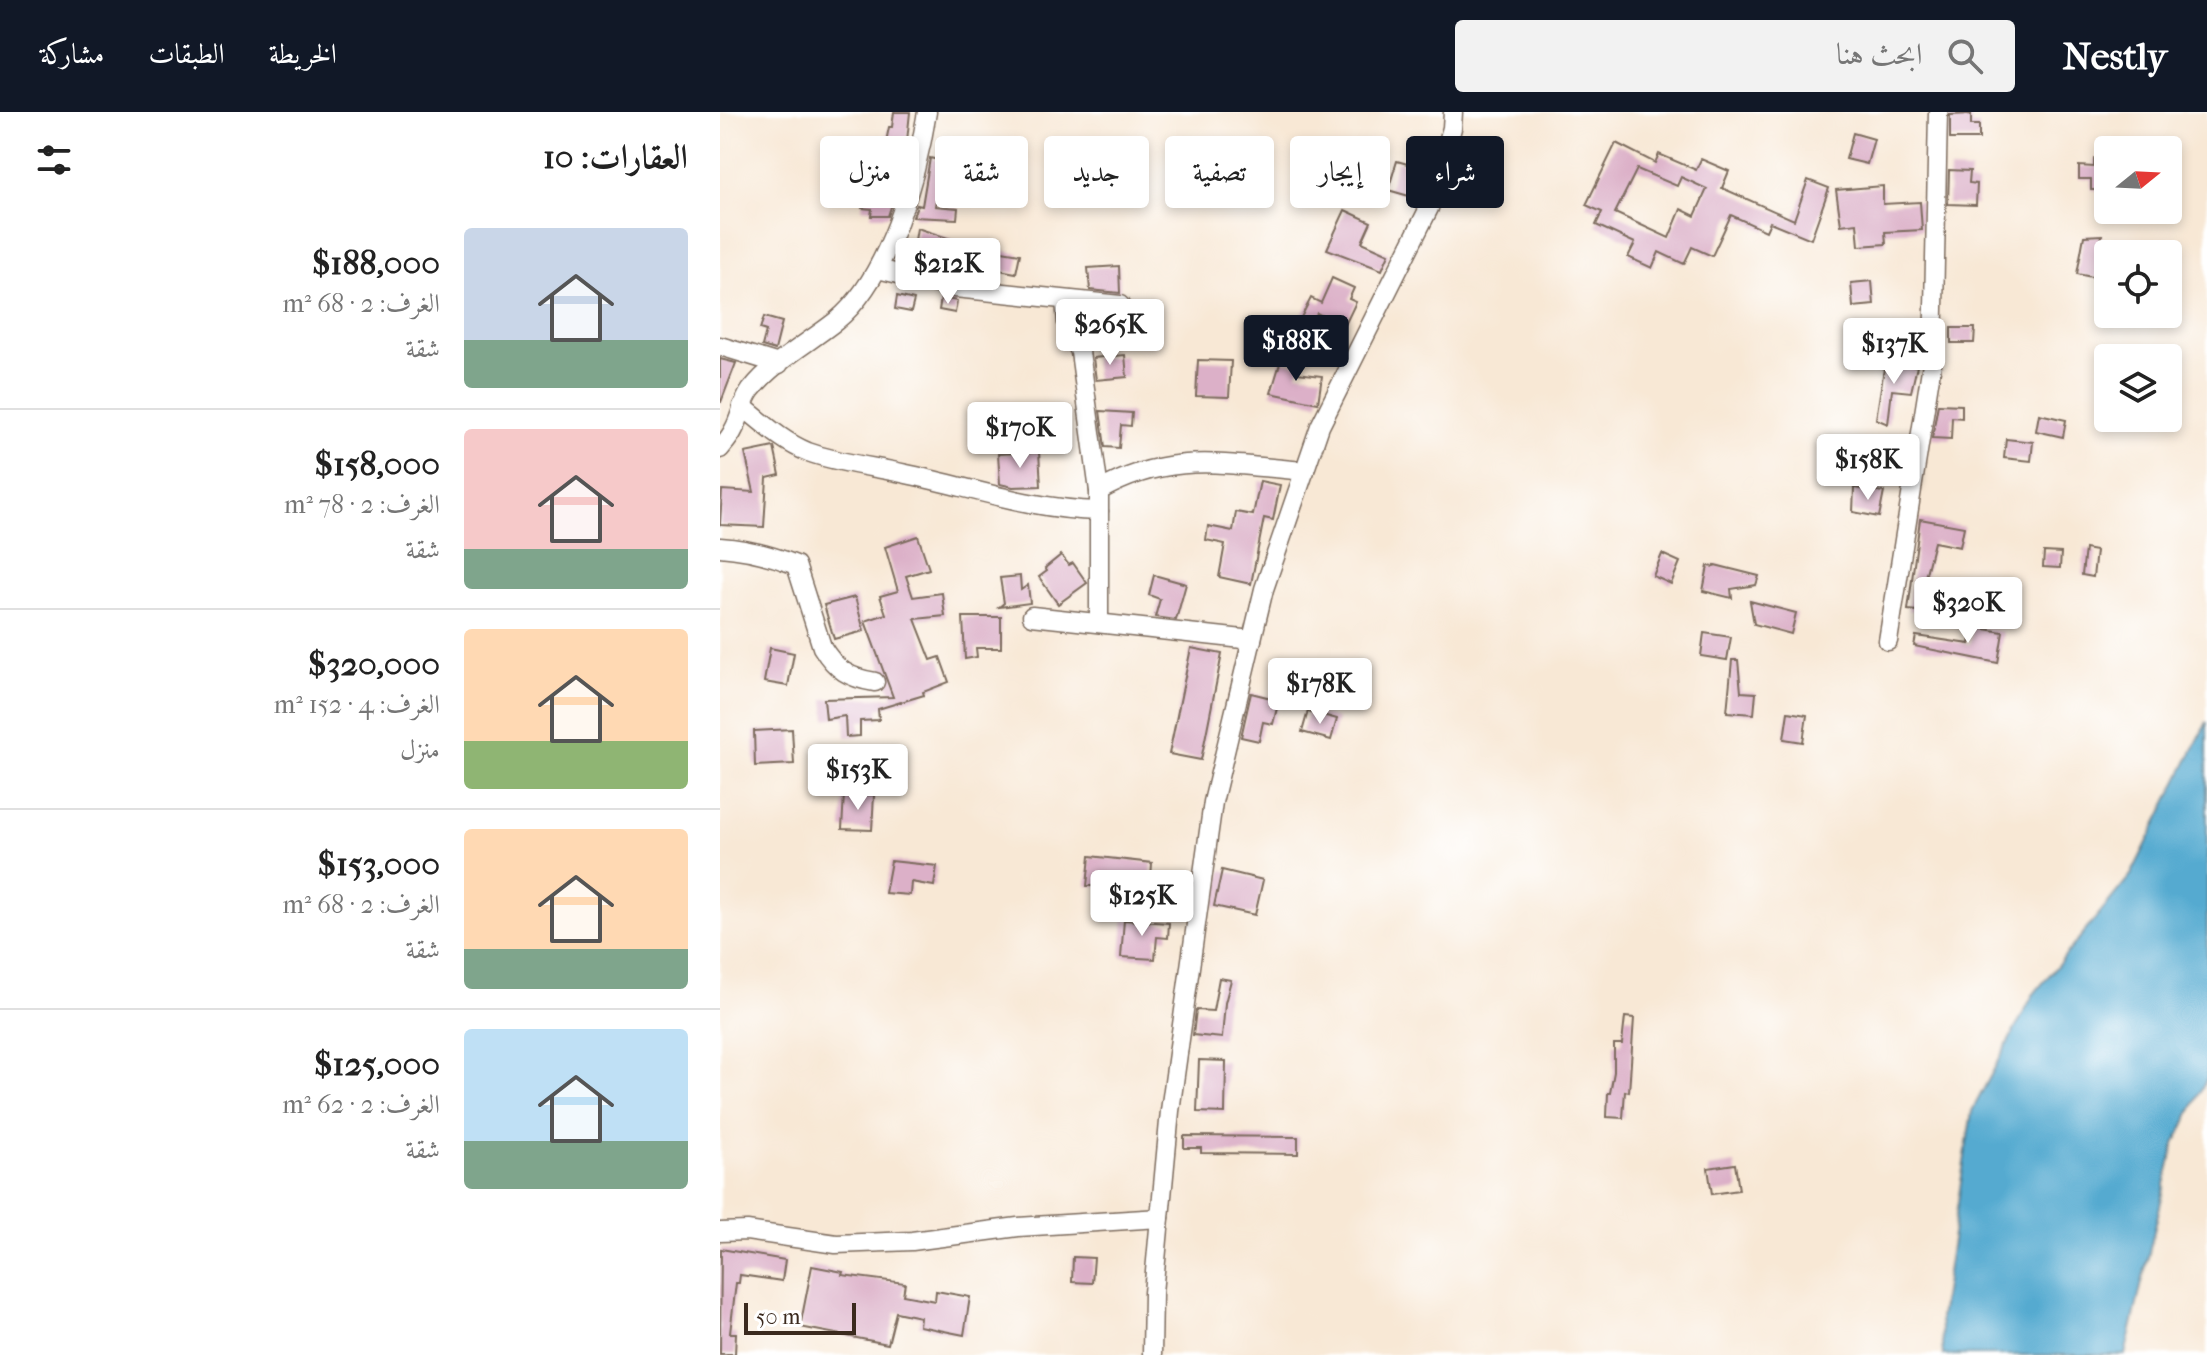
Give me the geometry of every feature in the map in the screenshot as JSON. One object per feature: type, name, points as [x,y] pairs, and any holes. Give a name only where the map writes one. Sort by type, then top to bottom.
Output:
[{"type":"street","points":[[720,449],[734,430],[751,390],[859,300],[878,269],[920,159],[927,112]]},
{"type":"street","points":[[1152,1355],[1153,1293],[1170,1111],[1213,802],[1264,589],[1320,426],[1429,208],[1452,128],[1453,112]]},
{"type":"street","points":[[1888,641],[1933,357],[1938,112]]},
{"type":"street","points":[[878,269],[955,288],[1120,305]]},
{"type":"street","points":[[1065,300],[1067,323],[1081,362],[1099,491],[1099,623]]},
{"type":"street","points":[[720,346],[779,364]]},
{"type":"street","points":[[742,406],[806,451],[1058,510],[1099,511]]},
{"type":"street","points":[[1099,491],[1120,479],[1167,464],[1305,471]]},
{"type":"street","points":[[720,547],[753,551],[796,565],[822,647],[839,671],[856,679],[875,682]]},
{"type":"street","points":[[1032,616],[1252,640]]},
{"type":"street","points":[[720,1232],[747,1231],[836,1244],[912,1241],[1018,1227],[1160,1218]]},
{"type":"water","points":[[2207,722],[2207,1078],[2174,1146],[2125,1355],[1943,1355],[1940,1318],[1972,1111],[2033,995],[2131,875]]},
{"type":"building","points":[[894,112],[910,112],[908,136],[887,136],[889,127],[892,127]]},
{"type":"building","points":[[1971,114],[1971,125],[1979,125],[1979,139],[1950,139],[1950,115]]},
{"type":"building","points":[[1853,133],[1874,139],[1867,164],[1846,159]]},
{"type":"building","points":[[1616,143],[1655,163],[1659,154],[1696,170],[1701,159],[1729,171],[1722,188],[1794,220],[1808,180],[1829,188],[1811,239],[1770,222],[1766,231],[1731,215],[1712,256],[1692,247],[1684,264],[1659,252],[1652,268],[1628,257],[1635,243],[1596,225],[1602,212],[1586,205]],"holes":[[[1637,169],[1677,186],[1681,177],[1707,189],[1695,216],[1681,209],[1669,238],[1615,213]]]},
{"type":"building","points":[[930,158],[935,159],[935,208],[958,208],[957,219],[913,217],[916,208],[922,206]]},
{"type":"building","points":[[1397,161],[1406,164],[1406,195],[1390,191]]},
{"type":"building","points":[[2079,166],[2094,167],[2094,190],[2091,190],[2091,179],[2079,179]]},
{"type":"building","points":[[1949,170],[1970,171],[1969,183],[1977,184],[1976,205],[1948,204]]},
{"type":"building","points":[[1883,186],[1883,204],[1920,202],[1922,230],[1885,232],[1886,244],[1859,246],[1857,223],[1841,225],[1836,190]]},
{"type":"building","points":[[862,208],[891,208],[888,216],[871,216],[872,209]]},
{"type":"building","points":[[1345,210],[1371,222],[1362,242],[1389,254],[1382,270],[1327,249]]},
{"type":"building","points":[[917,228],[972,246],[964,268],[945,261],[943,273],[911,265]]},
{"type":"building","points":[[2102,235],[2101,240],[2094,240],[2094,277],[2077,274],[2084,236]]},
{"type":"building","points":[[1002,251],[1020,254],[1016,273],[999,270]]},
{"type":"building","points":[[1119,266],[1120,293],[1090,290],[1088,268]]},
{"type":"building","points":[[1332,278],[1354,288],[1349,299],[1356,302],[1344,327],[1317,313],[1307,333],[1296,327],[1311,298],[1321,303]]},
{"type":"building","points":[[1872,281],[1874,305],[1853,307],[1851,283]]},
{"type":"building","points":[[897,296],[914,300],[911,312],[895,309]]},
{"type":"building","points":[[941,298],[957,301],[955,313],[939,310]]},
{"type":"building","points":[[764,317],[782,322],[775,350],[762,346],[766,331],[760,329]]},
{"type":"building","points":[[1951,328],[1975,328],[1974,343],[1951,343]]},
{"type":"building","points":[[1125,355],[1127,377],[1096,380],[1093,358]]},
{"type":"building","points":[[720,359],[736,363],[721,402],[720,402]]},
{"type":"building","points":[[1198,360],[1231,361],[1229,397],[1196,396]]},
{"type":"building","points":[[1281,360],[1300,365],[1297,373],[1322,376],[1318,403],[1271,393]]},
{"type":"building","points":[[1885,362],[1917,366],[1911,392],[1892,390],[1888,424],[1876,419]]},
{"type":"building","points":[[1938,404],[1962,405],[1962,418],[1952,417],[1951,439],[1932,438]]},
{"type":"building","points":[[1100,411],[1132,413],[1131,426],[1121,425],[1119,448],[1105,447]]},
{"type":"building","points":[[2039,414],[2066,420],[2063,437],[2036,431]]},
{"type":"building","points":[[2006,439],[2033,442],[2031,461],[2004,458]]},
{"type":"building","points":[[774,447],[780,475],[767,478],[764,527],[720,525],[722,490],[754,492],[745,453]]},
{"type":"building","points":[[1039,452],[1041,486],[1000,484],[998,454]]},
{"type":"building","points":[[1260,481],[1280,485],[1273,520],[1264,518],[1251,584],[1219,577],[1225,544],[1206,540],[1208,526],[1233,531],[1236,512],[1253,515]]},
{"type":"building","points":[[1854,488],[1884,492],[1879,517],[1853,512]]},
{"type":"building","points":[[1920,519],[1964,527],[1960,547],[1934,542],[1923,585],[1930,586],[1928,612],[1908,610]]},
{"type":"building","points":[[918,536],[929,569],[906,576],[913,597],[942,593],[945,616],[915,619],[931,660],[940,657],[949,682],[923,692],[924,695],[878,709],[879,720],[860,721],[860,736],[846,737],[845,716],[826,719],[824,699],[893,697],[865,621],[886,614],[880,596],[898,591],[885,547]]},
{"type":"building","points":[[2085,549],[2096,551],[2093,577],[2082,575]]},
{"type":"building","points":[[2044,552],[2061,553],[2060,568],[2043,567]]},
{"type":"building","points":[[1662,554],[1680,562],[1671,584],[1653,576]]},
{"type":"building","points":[[1061,555],[1069,565],[1073,563],[1087,583],[1058,604],[1039,577]]},
{"type":"building","points":[[1708,566],[1759,576],[1756,585],[1731,589],[1732,598],[1703,591]]},
{"type":"building","points":[[1154,575],[1186,584],[1176,620],[1155,617],[1160,599],[1149,595]]},
{"type":"building","points":[[1020,576],[1021,590],[1028,585],[1030,603],[999,607],[1004,603],[1000,578]]},
{"type":"building","points":[[1974,591],[1986,599],[1975,615],[1962,614],[1963,599],[1968,600]]},
{"type":"building","points":[[855,597],[864,631],[834,639],[824,605]]},
{"type":"building","points":[[1750,601],[1796,613],[1791,634],[1754,624]]},
{"type":"building","points":[[963,617],[1001,617],[1001,648],[976,648],[977,657],[965,659]]},
{"type":"building","points":[[1973,627],[2003,632],[1998,663],[1914,646],[1916,636],[1970,644]]},
{"type":"building","points":[[1704,633],[1731,637],[1727,660],[1701,656]]},
{"type":"building","points":[[770,648],[794,653],[788,686],[764,682]]},
{"type":"building","points":[[1191,648],[1222,654],[1201,760],[1169,754]]},
{"type":"building","points":[[1732,660],[1738,660],[1741,692],[1756,693],[1754,714],[1727,712]]},
{"type":"building","points":[[1251,693],[1279,700],[1273,724],[1263,722],[1259,741],[1241,737]]},
{"type":"building","points":[[1308,711],[1337,719],[1331,740],[1302,732]]},
{"type":"building","points":[[1788,712],[1807,715],[1803,742],[1784,739]]},
{"type":"building","points":[[792,729],[794,764],[755,766],[754,731]]},
{"type":"building","points":[[844,794],[874,795],[872,830],[842,829]]},
{"type":"building","points":[[1090,856],[1152,863],[1150,894],[1121,892],[1121,886],[1087,886]]},
{"type":"building","points":[[891,861],[937,866],[934,886],[911,882],[910,895],[885,893]]},
{"type":"building","points":[[1222,870],[1263,880],[1255,915],[1214,906]]},
{"type":"building","points":[[1124,920],[1169,923],[1168,938],[1157,937],[1155,959],[1121,957]]},
{"type":"building","points":[[1219,978],[1231,980],[1225,1003],[1222,1038],[1193,1035],[1196,1010],[1213,1011]]},
{"type":"building","points":[[1625,1017],[1634,1018],[1629,1092],[1625,1091],[1623,1118],[1607,1117],[1608,1093],[1614,1072],[1614,1044],[1622,1044]]},
{"type":"building","points":[[1199,1060],[1226,1061],[1225,1113],[1197,1112]]},
{"type":"building","points":[[1184,1136],[1298,1137],[1298,1154],[1201,1153],[1201,1148],[1184,1148]]},
{"type":"building","points":[[1735,1164],[1739,1190],[1712,1194],[1708,1168]]},
{"type":"building","points":[[721,1249],[785,1260],[782,1281],[740,1275],[739,1283],[736,1283],[730,1333],[736,1333],[735,1354],[720,1354]]},
{"type":"building","points":[[1073,1257],[1094,1258],[1092,1283],[1072,1282]]},
{"type":"building","points":[[812,1266],[843,1272],[842,1275],[905,1283],[903,1295],[935,1301],[936,1291],[970,1297],[964,1335],[919,1326],[920,1317],[896,1312],[888,1344],[800,1327]]}]
